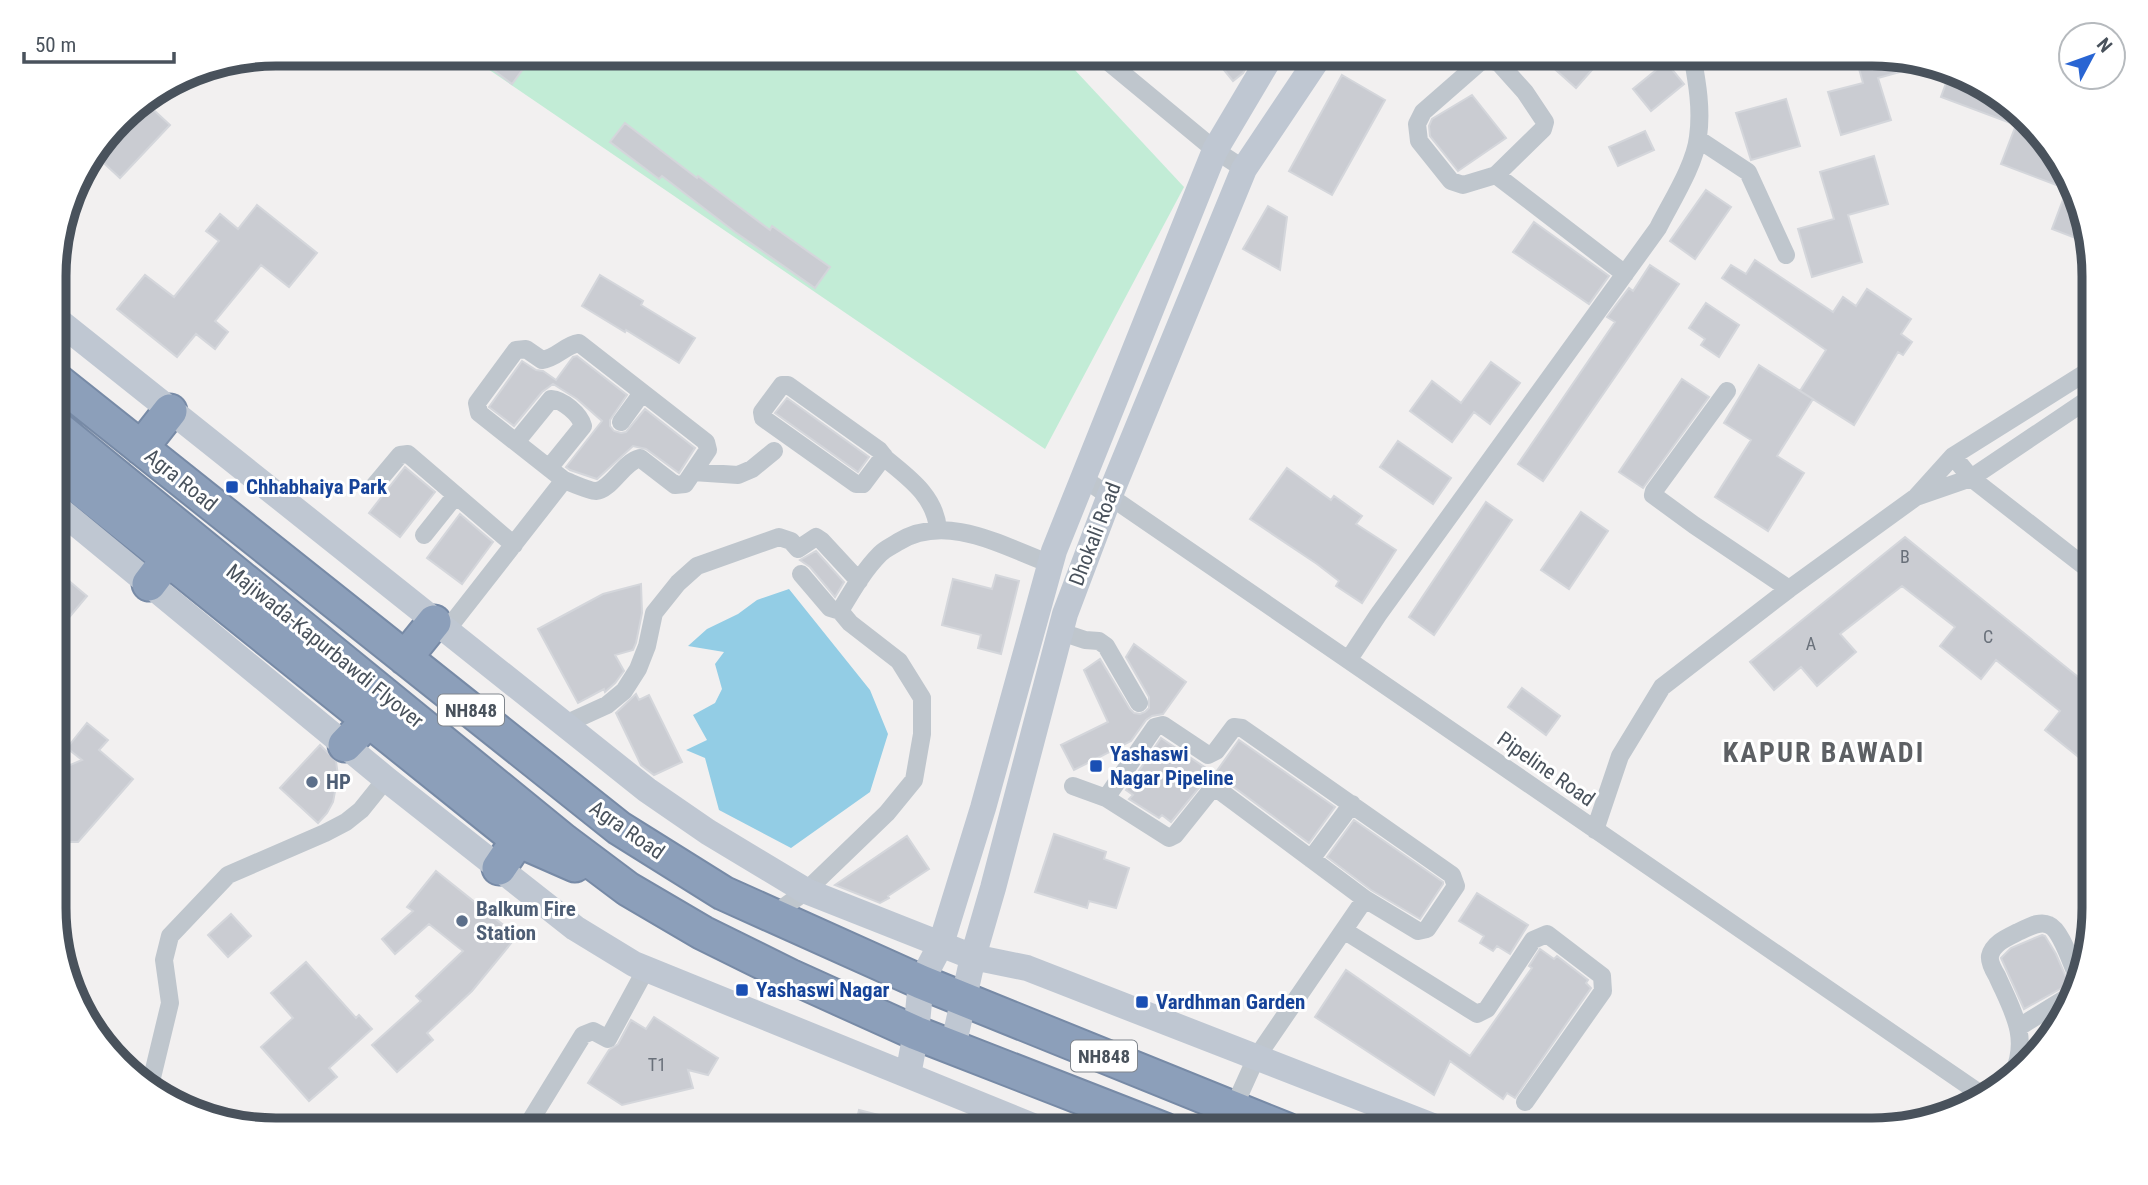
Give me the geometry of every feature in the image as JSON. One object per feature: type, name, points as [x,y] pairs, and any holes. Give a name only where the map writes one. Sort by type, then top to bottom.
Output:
[{"type":"highway","name":"Agra Road","points":[[67,389],[619,828],[723,894],[921,982],[1256,1118]]},
{"type":"highway","points":[[141,448],[170,411]]},
{"type":"highway","name":"Majiwada-Kapurbawdi Flyover","points":[[67,437],[564,841],[628,889]]},
{"type":"highway","name":"NH848","points":[[67,480],[159,571],[369,720],[518,840],[628,889],[704,933],[790,976],[916,1033],[1134,1118]]},
{"type":"highway","points":[[405,658],[440,627]]},
{"type":"highway","points":[[345,745],[369,720]]},
{"type":"highway","points":[[499,868],[518,840]]},
{"type":"street","points":[[1114,66],[1215,150],[1244,169]]},
{"type":"street","name":"Dhokali Road","points":[[908,1075],[916,1033],[921,982],[942,944],[1051,564],[1215,150],[1265,66]]},
{"type":"street","name":"Dhokali Road","points":[[953,1047],[973,957],[1065,614],[1110,495],[1244,169],[1313,66]]},
{"type":"street","points":[[1476,66],[1423,112],[1417,124],[1419,141],[1451,181],[1463,185],[1496,175],[1542,129],[1545,122],[1525,92],[1502,66]]},
{"type":"street","points":[[1349,659],[1658,228],[1687,172],[1698,139],[1700,96],[1694,66]]},
{"type":"street","points":[[1698,139],[1748,172],[1786,255]]},
{"type":"street","points":[[1496,175],[1625,274]]},
{"type":"street","points":[[67,328],[563,725],[667,804],[806,891],[973,957],[1027,968],[1412,1118]]},
{"type":"street","points":[[579,343],[642,393],[706,442],[708,450],[685,484],[675,485],[640,458],[632,460],[605,487],[596,491],[564,480],[479,412],[477,403],[516,350],[526,349],[542,360],[552,359],[572,344],[579,343]]},
{"type":"street","points":[[1595,831],[1620,756],[1662,687],[1789,589],[1916,497],[1953,456],[2082,375]]},
{"type":"street","points":[[884,456],[863,484],[856,485],[763,418],[762,412],[782,385],[788,385],[879,450],[919,487],[931,504],[938,529]]},
{"type":"street","points":[[1727,391],[1653,495],[1789,589]]},
{"type":"street","points":[[621,422],[642,393]]},
{"type":"street","points":[[516,442],[551,399],[558,400],[581,419],[583,426],[550,468]]},
{"type":"street","points":[[1916,497],[1971,478],[2082,403]]},
{"type":"street","points":[[693,472],[738,475],[751,469],[774,451]]},
{"type":"street","points":[[374,486],[400,455],[408,454],[514,545]]},
{"type":"street","points":[[1953,456],[1971,478],[2082,564]]},
{"type":"street","name":"Pipeline Road","points":[[1083,478],[1975,1090]]},
{"type":"street","points":[[440,627],[514,545],[564,480]]},
{"type":"street","points":[[424,535],[456,495]]},
{"type":"street","points":[[67,514],[159,571],[345,745],[575,928],[634,964],[908,1075],[994,1118]]},
{"type":"street","points":[[840,611],[882,552],[907,536],[938,529],[965,532],[1051,564]]},
{"type":"street","points":[[563,725],[607,705],[624,691],[643,658],[654,613],[678,583],[697,566],[779,537],[791,541],[798,549],[816,537],[859,581]]},
{"type":"street","points":[[773,915],[806,891],[887,813],[914,780],[922,734],[922,698],[899,661],[850,623],[840,611],[830,608],[801,574]]},
{"type":"street","points":[[1061,632],[1085,640],[1099,641],[1105,646],[1139,704]]},
{"type":"street","points":[[1022,664],[1049,675]]},
{"type":"street","points":[[1073,786],[1106,798],[1169,838],[1175,835],[1211,790],[1220,791],[1365,899],[1418,931],[1427,929],[1455,886],[1452,875],[1242,728],[1234,727],[1216,751],[1208,755],[1163,724],[1155,727],[1106,798]]},
{"type":"street","points":[[152,1077],[170,1003],[164,960],[170,936],[228,875],[346,822],[361,810],[386,779]]},
{"type":"street","points":[[1311,859],[1352,804]]},
{"type":"street","points":[[1233,1109],[1256,1058],[1365,899]]},
{"type":"street","points":[[2019,1057],[2019,1027],[1990,958],[2002,939],[2040,923],[2050,925],[2057,931],[2073,967]]},
{"type":"street","points":[[1345,931],[1477,1014],[1487,1009],[1533,940],[1547,934],[1602,976],[1603,991],[1525,1102]]},
{"type":"street","points":[[532,1118],[583,1035],[593,1031],[604,1047],[646,969]]},
{"type":"street","points":[[2019,1027],[2059,1002]]},
{"type":"green space","points":[[484,66],[1071,66],[1184,187],[1045,449]]},
{"type":"water","points":[[789,589],[870,690],[888,734],[870,792],[791,848],[719,810],[705,758],[686,750],[707,740],[693,715],[715,703],[722,689],[715,664],[724,652],[688,646],[707,629],[738,614],[757,600]]},
{"type":"building","points":[[488,66],[525,66],[512,84]]},
{"type":"building","points":[[1221,66],[1247,66],[1243,73],[1233,81]]},
{"type":"building","points":[[1551,66],[1595,66],[1576,88]]},
{"type":"building","points":[[1661,66],[1669,66],[1684,84],[1651,111],[1633,89]]},
{"type":"building","points":[[1858,66],[1907,70],[1878,78],[1891,120],[1841,135],[1828,92],[1863,83]]},
{"type":"building","points":[[1342,75],[1385,100],[1332,195],[1289,171]]},
{"type":"building","points":[[1947,81],[1952,83],[1988,102],[2016,125],[1941,97]]},
{"type":"building","points":[[1472,95],[1506,138],[1458,171],[1430,136],[1429,126],[1432,119]]},
{"type":"building","points":[[1786,99],[1800,146],[1751,160],[1736,113]]},
{"type":"building","points":[[152,108],[170,125],[120,178],[102,161],[119,138]]},
{"type":"building","points":[[625,123],[770,230],[772,226],[830,267],[815,288],[662,176],[659,179],[610,142]]},
{"type":"building","points":[[2016,125],[2046,160],[2060,186],[2001,164]]},
{"type":"building","points":[[1645,131],[1654,150],[1618,166],[1609,147]]},
{"type":"building","points":[[1874,156],[1888,204],[1848,215],[1862,262],[1812,277],[1798,229],[1834,219],[1820,172]]},
{"type":"building","points":[[1706,190],[1731,207],[1695,259],[1670,241]]},
{"type":"building","points":[[2065,195],[2078,239],[2052,229]]},
{"type":"building","points":[[257,205],[317,253],[289,287],[261,265],[215,321],[228,332],[215,349],[196,334],[177,357],[117,309],[145,275],[174,297],[219,241],[206,231],[220,214],[238,229]]},
{"type":"building","points":[[1268,206],[1287,217],[1280,270],[1243,249]]},
{"type":"building","points":[[1534,222],[1609,276],[1589,304],[1513,252]]},
{"type":"building","points":[[1755,260],[1833,312],[1843,297],[1856,306],[1867,289],[1911,319],[1901,334],[1912,342],[1903,355],[1898,352],[1854,425],[1800,391],[1826,350],[1722,278],[1731,265],[1746,274]]},
{"type":"building","points":[[1650,265],[1679,284],[1543,481],[1518,464],[1615,322],[1607,317],[1629,288],[1633,291]]},
{"type":"building","points":[[600,275],[643,301],[641,305],[695,338],[679,363],[582,306]]},
{"type":"building","points":[[1706,303],[1739,325],[1719,357],[1701,345],[1705,339],[1689,328]]},
{"type":"building","points":[[577,356],[627,395],[610,420],[614,431],[626,432],[645,409],[695,448],[679,473],[646,449],[633,446],[597,479],[570,470],[566,467],[602,421],[577,399],[553,384],[542,392],[514,426],[489,407],[522,361],[556,380],[573,357]]},
{"type":"building","points":[[1491,362],[1520,383],[1490,424],[1474,412],[1452,442],[1410,411],[1432,381],[1461,403]]},
{"type":"building","points":[[1759,365],[1813,399],[1777,456],[1804,473],[1768,531],[1715,497],[1751,440],[1724,423]]},
{"type":"building","points":[[1682,379],[1709,397],[1643,488],[1619,472]]},
{"type":"building","points":[[787,398],[869,457],[858,472],[775,413]]},
{"type":"building","points":[[1398,441],[1451,478],[1433,504],[1380,467]]},
{"type":"building","points":[[405,467],[435,492],[400,537],[369,513]]},
{"type":"building","points":[[1287,468],[1331,500],[1334,496],[1362,516],[1356,524],[1396,550],[1362,603],[1336,586],[1339,581],[1317,564],[1250,519]]},
{"type":"building","points":[[1486,502],[1512,520],[1434,635],[1409,617]]},
{"type":"building","points":[[1581,512],[1608,531],[1569,589],[1541,570]]},
{"type":"building","points":[[460,514],[493,542],[462,584],[427,558]]},
{"type":"building","points":[[1905,537],[2082,680],[2082,760],[2045,730],[2060,711],[1996,660],[1981,679],[1940,646],[1955,627],[1902,586],[1840,634],[1856,652],[1817,686],[1801,667],[1774,690],[1750,662]]},
{"type":"building","points":[[816,551],[844,582],[835,597],[810,567],[800,560]]},
{"type":"building","points":[[996,575],[1019,581],[1001,654],[978,648],[981,635],[942,625],[953,579],[992,589]]},
{"type":"building","points":[[67,579],[87,596],[66,621]]},
{"type":"building","points":[[641,584],[642,613],[636,643],[633,650],[615,655],[624,671],[605,692],[604,689],[578,703],[538,629],[603,594]]},
{"type":"building","points":[[1134,644],[1186,682],[1163,714],[1146,720],[1131,741],[1074,770],[1061,745],[1108,722],[1084,670],[1100,659],[1134,713],[1140,714],[1149,708],[1149,697],[1126,657]]},
{"type":"building","points":[[1522,688],[1560,716],[1546,735],[1508,707]]},
{"type":"building","points":[[636,694],[639,700],[649,695],[682,762],[654,775],[641,765],[616,713]]},
{"type":"building","points":[[87,723],[108,740],[99,750],[133,779],[78,842],[66,842],[66,767],[82,760],[67,748]]},
{"type":"building","points":[[1161,738],[1212,772],[1171,822],[1162,815],[1159,818],[1129,799],[1133,795],[1126,790]]},
{"type":"building","points":[[1239,740],[1335,807],[1309,843],[1227,782],[1211,779]]},
{"type":"building","name":"HP","points":[[320,745],[336,761],[338,776],[333,802],[318,823],[280,788]]},
{"type":"building","points":[[1354,820],[1443,882],[1420,919],[1371,890],[1327,857]]},
{"type":"building","points":[[1054,834],[1106,852],[1104,859],[1129,868],[1116,908],[1089,901],[1087,908],[1035,892]]},
{"type":"building","points":[[907,836],[929,869],[888,896],[889,898],[880,903],[835,885]]},
{"type":"building","points":[[436,871],[517,936],[472,991],[427,1033],[433,1040],[397,1072],[372,1045],[421,1001],[416,996],[463,951],[429,924],[395,954],[382,939],[413,911],[407,907]]},
{"type":"building","points":[[1477,893],[1528,925],[1510,954],[1497,946],[1493,951],[1480,943],[1484,936],[1459,921]]},
{"type":"building","points":[[231,914],[251,936],[228,957],[208,935]]},
{"type":"building","points":[[2045,936],[2068,981],[2066,986],[2024,1009],[2001,958],[2011,948]]},
{"type":"building","points":[[1540,949],[1554,959],[1557,956],[1588,980],[1586,983],[1591,988],[1515,1098],[1507,1093],[1503,1099],[1450,1061],[1434,1095],[1315,1017],[1346,970],[1470,1056],[1532,968],[1529,966]]},
{"type":"building","points":[[306,962],[356,1018],[359,1015],[372,1029],[329,1068],[337,1077],[309,1101],[261,1047],[293,1018],[271,993]]},
{"type":"building","points":[[654,1017],[718,1058],[708,1075],[688,1070],[693,1088],[622,1105],[588,1083],[609,1050],[618,1044],[631,1020],[646,1029]]},
{"type":"building","points":[[859,1110],[890,1118],[857,1118]]},
{"type":"place","name":"Chhabhaiya Park","points":[[232,487]]},
{"type":"place","name":"Yashaswi Nagar Pipeline","points":[[1096,766]]},
{"type":"place","name":"HP","points":[[312,782]]},
{"type":"place","name":"Balkum Fire Station","points":[[462,921]]},
{"type":"place","name":"Yashaswi Nagar","points":[[742,990]]},
{"type":"place","name":"Vardhman Garden","points":[[1142,1002]]},
{"type":"district","name":"KAPUR BAWADI","points":[[1824,752]]}]
